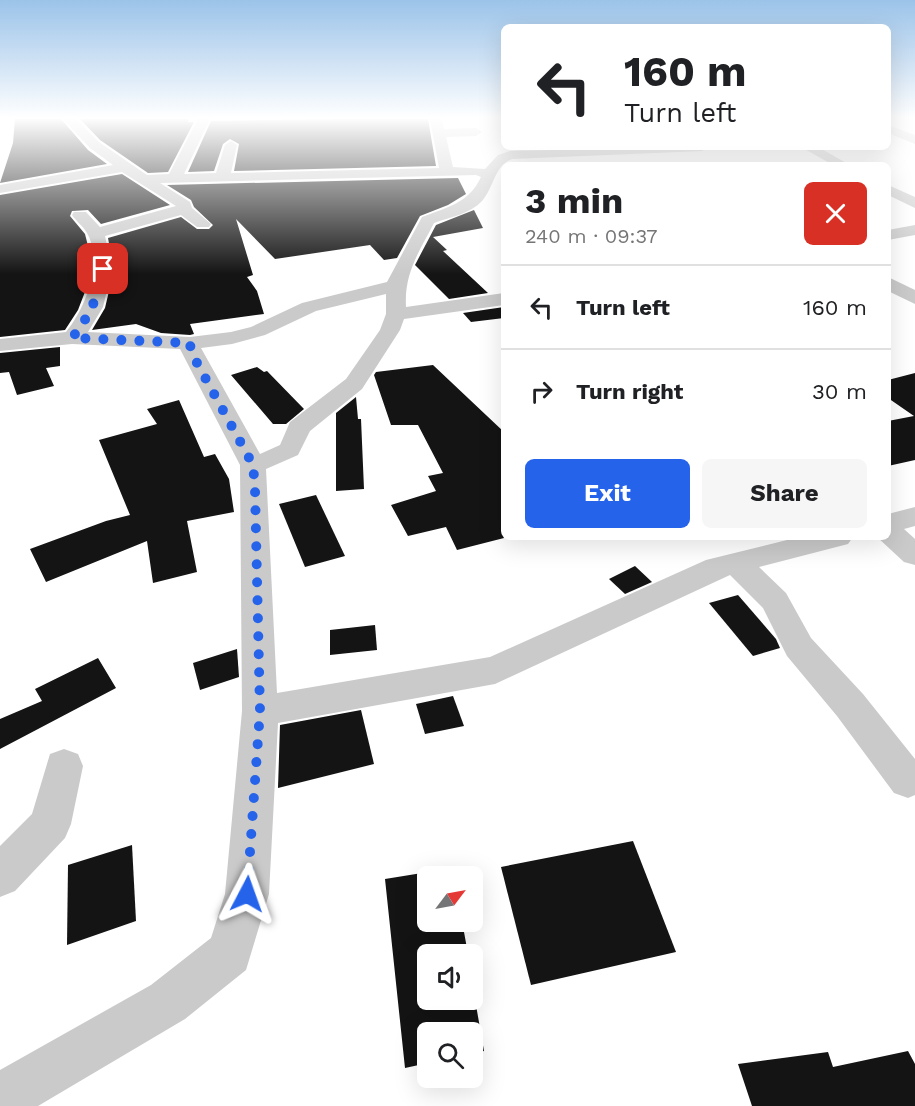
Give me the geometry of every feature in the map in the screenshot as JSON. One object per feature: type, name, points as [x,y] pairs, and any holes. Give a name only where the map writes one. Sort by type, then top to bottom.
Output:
[{"type":"street","points":[[0,189],[105,171]]},
{"type":"street","points":[[132,171],[185,206],[184,209],[203,224]]},
{"type":"street","points":[[174,179],[178,171]]},
{"type":"street","points":[[222,177],[224,171]]},
{"type":"street","points":[[147,179],[447,171],[476,171],[488,174]]},
{"type":"street","points":[[253,465],[286,452],[292,447],[299,427],[354,384],[390,330],[396,314],[395,286],[428,220],[466,207],[480,194],[491,171]]},
{"type":"street","points":[[891,191],[915,203]]},
{"type":"street","points":[[96,233],[184,209]]},
{"type":"street","points":[[72,338],[86,321],[100,285],[103,269],[96,233],[80,215]]},
{"type":"street","points":[[891,232],[915,230]]},
{"type":"street","points":[[891,285],[915,298]]},
{"type":"street","points":[[0,345],[72,338],[190,343],[241,336],[276,324],[309,307],[395,286]]},
{"type":"street","points":[[396,314],[501,299]]},
{"type":"street","points":[[6,1100],[168,1002],[229,953],[247,894],[260,711],[253,465],[191,352],[190,343]]},
{"type":"street","points":[[891,523],[915,516]]},
{"type":"street","points":[[891,534],[915,555]]},
{"type":"street","points":[[260,711],[495,670],[717,568],[826,540]]},
{"type":"street","points":[[736,563],[775,601],[799,647],[850,705],[908,780]]},
{"type":"street","points":[[0,876],[50,824],[64,766]]},
{"type":"building","points":[[4,171],[70,171],[0,183]]},
{"type":"building","points":[[145,171],[169,171],[168,172],[148,173]]},
{"type":"building","points":[[189,171],[214,171],[214,171]]},
{"type":"building","points":[[122,174],[170,205],[101,224],[88,210],[72,211],[70,216],[85,234],[91,258],[88,284],[78,310],[65,330],[0,337],[0,195]]},
{"type":"building","points":[[458,178],[466,194],[448,205],[420,216],[397,258],[384,260],[370,245],[275,259],[236,219],[253,275],[247,277],[257,291],[264,314],[190,324],[194,334],[190,335],[161,333],[136,324],[92,330],[105,308],[114,270],[108,238],[181,217],[197,229],[209,229],[213,225],[194,207],[191,200],[167,185]]},
{"type":"building","points":[[474,210],[483,228],[433,237],[447,250],[443,251],[488,293],[449,299],[415,265],[436,225]]},
{"type":"building","points":[[501,307],[501,318],[471,322],[463,313]]},
{"type":"building","points":[[60,347],[60,366],[46,368],[54,386],[17,395],[9,372],[0,373],[0,353]]},
{"type":"building","points":[[433,365],[501,429],[501,539],[457,550],[446,527],[408,536],[391,505],[436,491],[428,476],[443,473],[418,425],[391,425],[374,375],[376,372]]},
{"type":"building","points":[[257,367],[264,372],[267,371],[304,409],[286,424],[273,424],[231,375]]},
{"type":"building","points":[[915,373],[915,460],[891,465],[891,420],[914,416],[891,400],[891,379]]},
{"type":"building","points":[[356,397],[358,419],[361,419],[364,489],[336,491],[336,413]]},
{"type":"building","points":[[179,400],[204,457],[215,454],[229,479],[234,512],[187,521],[197,572],[153,583],[147,541],[46,582],[30,549],[106,521],[130,515],[99,440],[157,424],[147,409]]},
{"type":"building","points":[[316,495],[345,556],[305,567],[279,504]]},
{"type":"building","points":[[635,566],[652,582],[625,594],[609,579]]},
{"type":"building","points":[[738,595],[776,639],[780,648],[753,656],[709,603]]},
{"type":"building","points":[[375,625],[377,650],[330,655],[330,630]]},
{"type":"building","points":[[237,649],[239,677],[200,690],[193,663]]},
{"type":"building","points":[[98,658],[116,688],[0,749],[0,719],[42,701],[35,689]]},
{"type":"building","points":[[453,696],[464,726],[425,734],[416,704]]},
{"type":"building","points":[[361,710],[374,764],[278,788],[280,725]]},
{"type":"building","points":[[633,841],[676,952],[531,985],[501,867]]},
{"type":"building","points":[[132,845],[136,921],[67,945],[68,865]]},
{"type":"building","points":[[417,874],[417,932],[464,932],[466,944],[417,944],[417,1010],[477,1010],[479,1022],[417,1022],[417,1065],[405,1068],[385,879]]},
{"type":"building","points":[[908,1051],[915,1064],[915,1106],[752,1106],[738,1064],[828,1052],[833,1067]]},
{"type":"route","points":[[103,269],[93,307],[86,321],[72,338],[190,343],[191,352],[253,465],[260,711],[247,894]]}]
